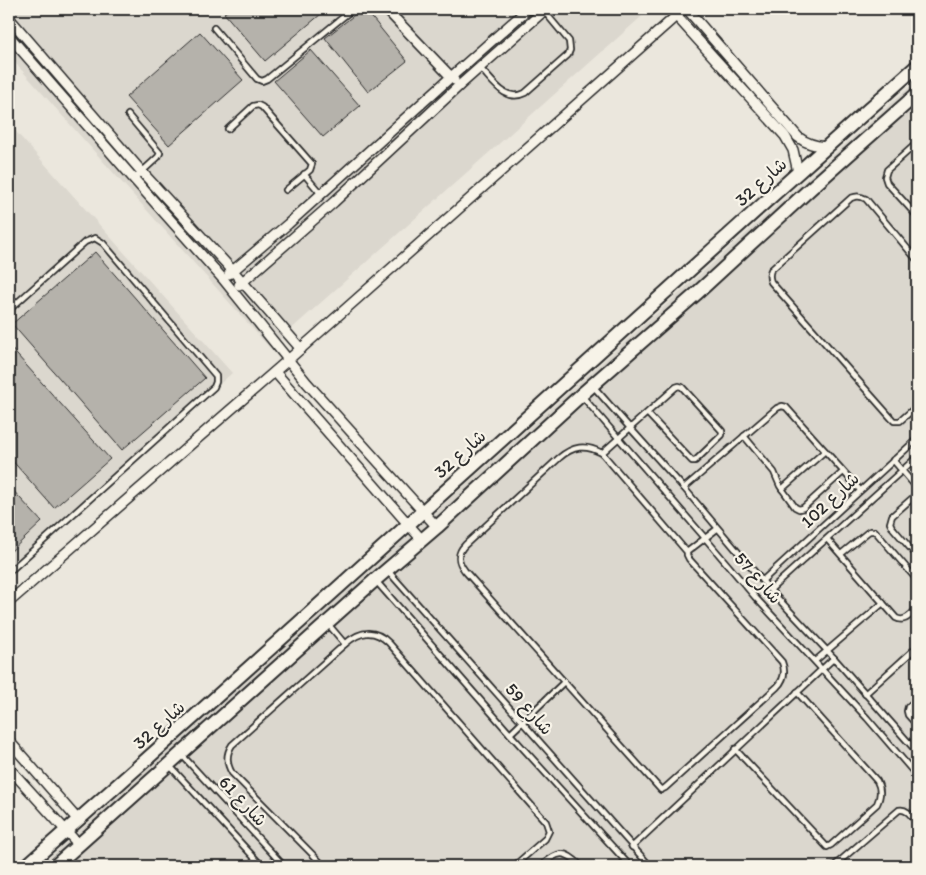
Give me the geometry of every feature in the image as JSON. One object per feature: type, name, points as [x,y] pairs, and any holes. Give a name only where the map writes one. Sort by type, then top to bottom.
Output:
[{"type":"main road","name":"شارع 32","points":[[26,866],[157,751],[917,66]]},
{"type":"main road","name":"شارع 32","points":[[56,866],[375,580],[437,527],[592,385],[696,294],[810,188],[917,94]]},
{"type":"main road","points":[[579,370],[592,385]]},
{"type":"main road","points":[[567,380],[581,395]]},
{"type":"main road","points":[[169,740],[181,754]]},
{"type":"main road","points":[[157,751],[169,765]]},
{"type":"street","points":[[386,9],[460,85]]},
{"type":"street","points":[[223,278],[288,224],[528,9]]},
{"type":"street","points":[[9,602],[301,349],[673,12],[686,9],[798,137],[806,143],[826,147]]},
{"type":"street","points":[[233,290],[545,10]]},
{"type":"street","points":[[673,12],[785,136],[793,150],[798,172]]},
{"type":"street","points":[[9,18],[142,172],[243,281],[301,349]]},
{"type":"street","points":[[9,36],[223,278],[306,383],[437,527]]},
{"type":"street","points":[[288,224],[297,234]]},
{"type":"street","points":[[275,372],[422,540]]},
{"type":"street","points":[[9,741],[78,820]]},
{"type":"street","points":[[9,768],[79,846]]},
{"type":"lane","points":[[214,28],[257,79],[262,81],[267,79],[353,9]]},
{"type":"lane","points":[[480,68],[506,94],[519,96],[568,55],[570,50],[569,41],[545,10]]},
{"type":"lane","points":[[228,129],[253,106],[261,106],[311,162],[311,168],[286,190]]},
{"type":"lane","points":[[128,116],[160,153],[134,179]]},
{"type":"lane","points":[[917,143],[887,170],[885,177],[887,183],[917,216]]},
{"type":"lane","points":[[304,174],[321,194]]},
{"type":"lane","points":[[917,260],[866,199],[856,196],[851,198],[771,270],[769,274],[771,282],[894,421],[900,421],[917,406]]},
{"type":"lane","points":[[9,310],[85,242],[95,238],[103,243],[216,376],[216,382],[214,387],[9,572]]},
{"type":"lane","name":"شارع 57","points":[[592,385],[684,488],[762,581],[834,658],[917,752]]},
{"type":"lane","points":[[602,453],[647,412],[676,387],[680,386],[722,431],[722,435],[692,462],[647,412]]},
{"type":"lane","name":"شارع 57","points":[[581,395],[706,538],[754,597],[867,718],[917,776]]},
{"type":"lane","points":[[684,488],[777,408],[782,406],[786,408],[860,490]]},
{"type":"lane","points":[[744,436],[774,472],[778,483],[797,508],[801,509],[843,472]]},
{"type":"lane","name":"شارع 102","points":[[762,581],[917,439]]},
{"type":"lane","points":[[579,447],[595,449],[602,453],[687,552],[689,559],[782,662],[784,673],[780,683],[661,790],[465,571],[458,555],[465,545],[565,453],[579,447]]},
{"type":"lane","points":[[782,489],[825,451]]},
{"type":"lane","name":"شارع 102","points":[[770,590],[917,457]]},
{"type":"lane","points":[[893,460],[917,488]]},
{"type":"lane","points":[[917,494],[892,516],[890,523],[917,556]]},
{"type":"lane","points":[[687,552],[717,529]]},
{"type":"lane","points":[[841,554],[870,530],[875,531],[917,580]]},
{"type":"lane","points":[[827,539],[896,618],[899,620],[905,619],[917,609]]},
{"type":"lane","name":"شارع 59","points":[[387,570],[650,866]]},
{"type":"lane","name":"شارع 59","points":[[375,580],[510,734],[630,866]]},
{"type":"lane","points":[[815,661],[883,603]]},
{"type":"lane","points":[[327,623],[345,644]]},
{"type":"lane","points":[[324,866],[232,773],[227,755],[232,744],[345,644],[357,635],[364,633],[371,633],[384,638],[546,822],[549,830],[545,839],[514,866]]},
{"type":"lane","points":[[865,694],[917,647]]},
{"type":"lane","points":[[632,847],[834,658]]},
{"type":"lane","points":[[510,734],[564,682]]},
{"type":"lane","points":[[735,749],[827,847],[877,804],[881,792],[877,781],[797,692]]},
{"type":"lane","points":[[917,699],[906,711],[917,725]]},
{"type":"lane","name":"شارع 61","points":[[181,754],[284,866]]},
{"type":"lane","name":"شارع 61","points":[[169,765],[262,866]]},
{"type":"lane","points":[[834,866],[898,810],[903,809],[906,811],[917,823]]},
{"type":"lane","points":[[541,866],[550,858],[564,854],[572,856],[581,866]]},
{"type":"shaded area","points":[[9,9],[650,9],[270,348],[9,56]]},
{"type":"shaded area","points":[[917,80],[917,866],[40,866]]},
{"type":"shaded area","points":[[9,124],[232,373],[9,574]]},
{"type":"building","points":[[230,9],[327,9],[265,61],[224,13]]},
{"type":"building","points":[[362,9],[365,9],[407,61],[368,92],[325,38]]},
{"type":"building","points":[[200,32],[243,80],[169,145],[126,97]]},
{"type":"building","points":[[311,50],[360,106],[323,137],[274,81]]},
{"type":"building","points":[[95,252],[205,378],[122,450],[12,324]]},
{"type":"building","points":[[9,346],[110,459],[54,508],[9,457]]},
{"type":"building","points":[[9,486],[42,522],[9,553]]}]
